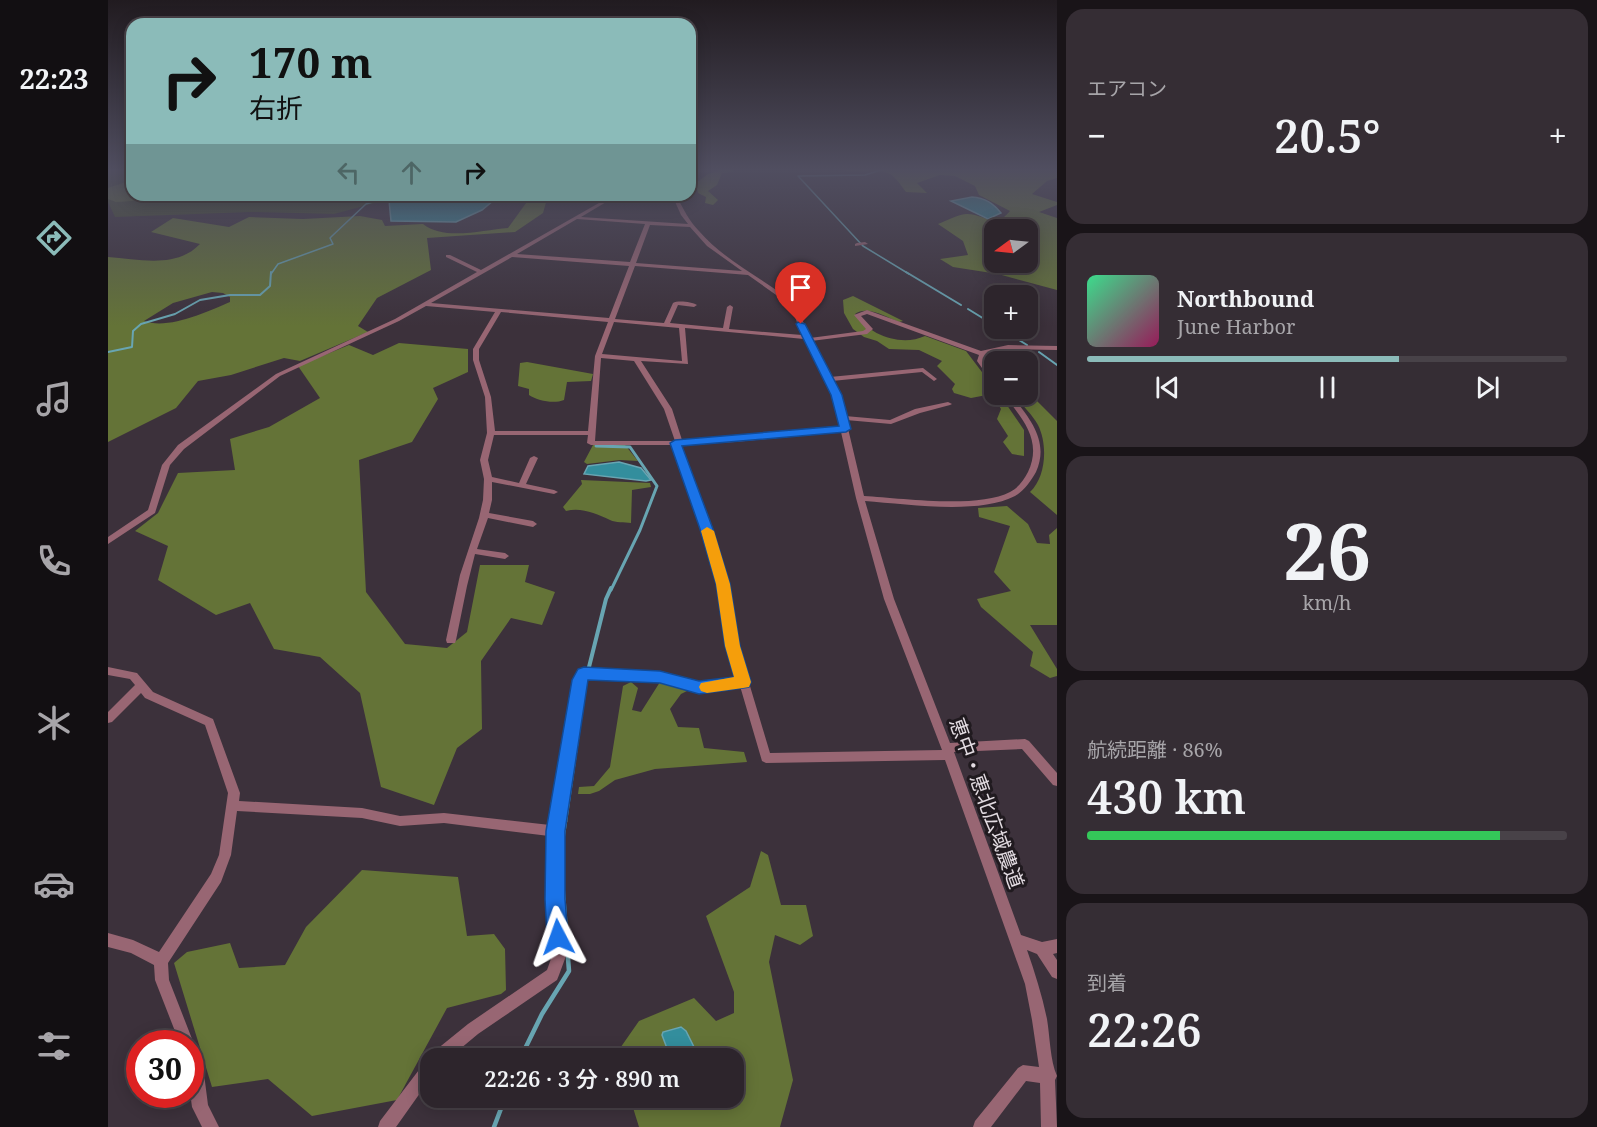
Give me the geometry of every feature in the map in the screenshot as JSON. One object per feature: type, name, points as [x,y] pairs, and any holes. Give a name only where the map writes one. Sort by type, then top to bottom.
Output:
[{"type":"street","points":[[108,541],[152,511],[166,465],[181,447],[286,370],[368,335],[571,221]]},
{"type":"street","points":[[613,221],[690,226]]},
{"type":"street","name":"恵中・恵北広域農道","points":[[687,221],[702,241],[788,301],[796,312],[829,379],[846,429],[860,498],[889,599],[948,751],[1017,940],[1040,1016],[1048,1076],[1050,1127]]},
{"type":"street","points":[[648,223],[598,356],[591,443],[677,443],[846,429]]},
{"type":"street","points":[[511,255],[749,273]]},
{"type":"street","points":[[448,256],[481,272]]},
{"type":"street","points":[[666,325],[676,303],[694,305]]},
{"type":"street","points":[[424,304],[807,338],[865,333],[870,328],[856,315],[867,312],[982,354]]},
{"type":"street","points":[[726,330],[730,307]]},
{"type":"street","points":[[451,640],[472,551],[486,515],[490,495],[484,460],[491,433],[488,397],[476,360],[476,349],[499,311]]},
{"type":"street","points":[[598,356],[686,363],[682,327]]},
{"type":"street","points":[[984,367],[980,361],[982,354],[991,349],[1057,348]]},
{"type":"street","points":[[636,359],[668,409],[723,584],[733,646],[766,758],[948,751],[1025,744],[1057,781]]},
{"type":"street","points":[[829,379],[923,370],[934,379]]},
{"type":"street","points":[[842,418],[891,422],[918,411],[948,404]]},
{"type":"street","points":[[860,498],[965,502],[1000,499],[1016,492],[1025,484],[1034,468],[1039,449],[1030,426],[1014,405]]},
{"type":"street","points":[[491,433],[591,433]]},
{"type":"street","points":[[522,485],[534,458]]},
{"type":"street","points":[[488,479],[554,492]]},
{"type":"street","points":[[486,515],[533,524]]},
{"type":"street","points":[[472,551],[505,556]]},
{"type":"street","points":[[108,671],[133,676],[149,695],[209,722],[234,793],[234,806],[225,855],[216,878],[161,961],[162,980],[182,1030]]},
{"type":"street","points":[[450,1048],[473,1029],[552,975],[559,957],[555,899],[555,831],[580,680],[584,674],[660,677],[699,687],[743,682]]},
{"type":"street","points":[[108,719],[140,687]]},
{"type":"street","points":[[234,806],[362,813],[400,821],[444,818],[555,831]]},
{"type":"street","points":[[108,940],[133,947],[161,961]]},
{"type":"street","points":[[1017,940],[1042,949],[1057,946]]},
{"type":"street","points":[[1042,949],[1057,972]]},
{"type":"street","points":[[981,1127],[1023,1074],[1048,1076]]},
{"type":"street","points":[[386,1127],[420,1081]]},
{"type":"street","points":[[201,1108],[211,1127]]},
{"type":"green space","points":[[169,221],[189,221],[229,227],[242,221],[382,221],[385,226],[423,224],[442,232],[453,233],[508,228],[513,221],[532,221],[515,232],[427,238],[431,270],[377,298],[358,326],[368,332],[300,361],[284,358],[231,375],[198,381],[176,408],[108,442],[108,257],[169,260],[190,252],[200,244],[151,232]],"holes":[[[212,292],[223,293],[230,297],[230,302],[176,322],[144,321],[173,303]]]},
{"type":"green space","points":[[946,221],[984,221],[984,272],[953,267],[940,259],[968,255],[963,241],[938,224]]},
{"type":"green space","points":[[1038,221],[1057,221],[1057,290],[992,273],[1038,273]]},
{"type":"green space","points":[[853,296],[903,321],[899,322],[871,311],[855,314],[868,328],[886,337],[906,340],[925,336],[966,351],[984,375],[984,396],[971,398],[954,393],[952,389],[955,384],[937,366],[942,361],[919,350],[889,349],[877,341],[864,337],[853,329],[844,313],[843,300]]},
{"type":"green space","points":[[399,343],[468,349],[468,372],[433,388],[438,399],[412,442],[359,460],[366,592],[405,644],[447,648],[467,632],[480,565],[529,565],[525,582],[555,592],[542,625],[511,618],[481,661],[482,729],[457,748],[434,805],[381,787],[360,693],[320,657],[274,649],[250,603],[216,615],[158,580],[168,546],[135,531],[158,513],[178,473],[235,470],[230,439],[269,427],[320,398],[298,366],[349,345],[373,355]]},
{"type":"green space","points":[[527,362],[593,374],[591,381],[567,382],[564,400],[546,401],[529,395],[529,389],[518,386],[520,363]]},
{"type":"green space","points":[[1038,402],[1057,421],[1057,515],[1030,492],[1039,478],[1044,451],[1041,433],[1023,405],[1038,405]]},
{"type":"green space","points":[[999,405],[1007,405],[1024,430],[1024,456],[1012,454],[1003,442],[1008,436],[997,419],[1001,409]]},
{"type":"green space","points":[[593,445],[625,445],[638,461],[620,460],[587,464],[584,462]]},
{"type":"green space","points":[[581,480],[650,483],[651,487],[632,490],[631,523],[617,522],[594,513],[566,511],[563,507],[582,484]]},
{"type":"green space","points":[[1007,506],[1028,524],[1037,543],[1050,544],[1049,535],[1057,528],[1057,625],[1030,625],[1057,669],[1057,676],[1050,678],[1030,666],[1033,652],[981,607],[977,599],[1011,591],[994,572],[1010,526],[979,517],[978,508]]},
{"type":"green space","points":[[631,682],[638,688],[632,710],[641,712],[660,682],[691,689],[681,694],[670,709],[678,727],[699,728],[704,748],[744,752],[747,762],[655,769],[615,780],[590,794],[578,794],[579,787],[594,786],[610,767],[623,686]]},
{"type":"green space","points":[[761,851],[768,855],[781,905],[806,905],[813,936],[800,945],[775,935],[769,962],[793,1080],[780,1127],[639,1127],[633,1108],[744,1108],[744,1048],[620,1048],[639,1021],[694,998],[716,1021],[734,1013],[734,992],[706,916],[750,887]]},
{"type":"green space","points":[[362,870],[458,877],[467,936],[494,934],[505,949],[506,990],[501,994],[447,1008],[425,1048],[420,1048],[420,1058],[397,1100],[312,1116],[268,1079],[212,1087],[204,1061],[204,1030],[195,1030],[174,963],[187,952],[230,943],[239,968],[285,965],[306,927]]},
{"type":"water","points":[[391,221],[459,221],[456,222]]},
{"type":"water","points":[[619,462],[641,468],[651,480],[584,474],[588,466]]},
{"type":"water","points":[[681,1027],[686,1031],[694,1048],[667,1048],[663,1032]]},
{"type":"waterway","points":[[271,274],[278,264],[333,244],[330,238],[348,221]]},
{"type":"waterway","points":[[839,221],[863,246],[909,274]]},
{"type":"waterway","points":[[108,352],[132,347],[133,331],[141,324],[175,314],[200,300],[230,295],[260,295],[270,286],[271,272]]},
{"type":"waterway","points":[[906,272],[961,305]]},
{"type":"waterway","points":[[968,309],[984,319]]},
{"type":"waterway","points":[[1017,339],[1027,345]]},
{"type":"waterway","points":[[1039,352],[1057,365]]},
{"type":"waterway","points":[[596,446],[630,447],[657,486],[640,530],[611,590]]},
{"type":"waterway","points":[[588,671],[606,599],[611,588]]},
{"type":"waterway","points":[[565,823],[586,677]]},
{"type":"waterway","points":[[561,849],[565,821]]},
{"type":"waterway","points":[[525,1048],[542,1014],[569,971],[561,867]]},
{"type":"waterway","points":[[494,1127],[501,1108]]},
{"type":"slow traffic","points":[[707,531],[723,584],[733,646],[743,682],[707,687]]},
{"type":"route","points":[[558,937],[555,899],[555,831],[580,680],[584,674],[660,677],[699,687],[719,687],[743,682],[733,646],[723,584],[707,529],[675,443],[735,440],[832,428],[846,429],[836,395],[801,324]]}]
